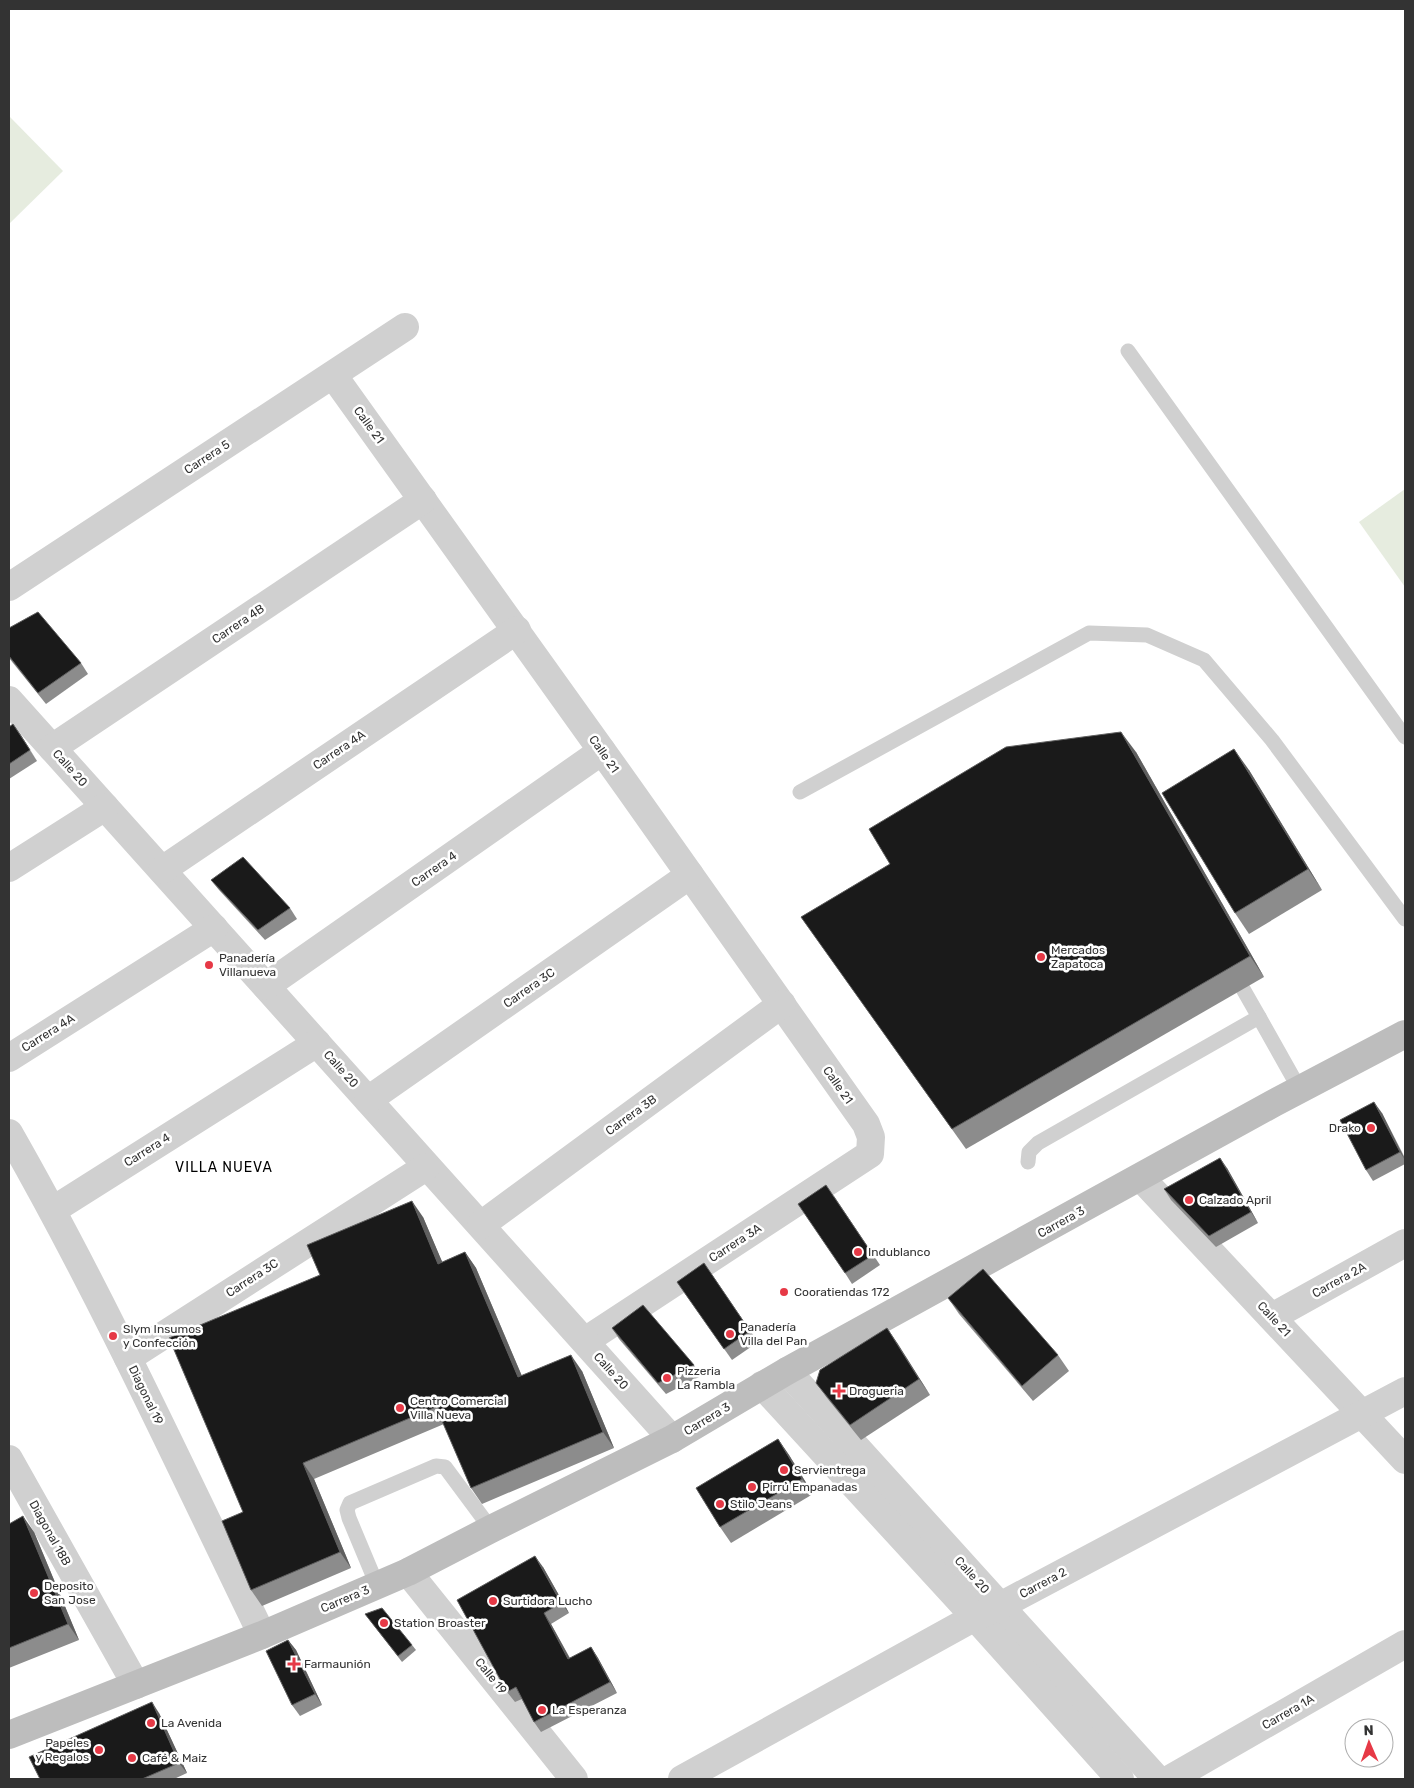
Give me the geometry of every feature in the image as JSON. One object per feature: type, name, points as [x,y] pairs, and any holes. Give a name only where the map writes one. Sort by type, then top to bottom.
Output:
[{"type":"main road","name":"Carrera 3","points":[[9,1735],[262,1635],[408,1572],[672,1439],[787,1371],[1405,1034]]},
{"type":"street","name":"Carrera 5","points":[[9,586],[405,327]]},
{"type":"street","name":"Calle 21","points":[[333,374],[518,630],[782,1004],[866,1124],[871,1137]]},
{"type":"street","name":"Carrera 4B","points":[[52,748],[423,500]]},
{"type":"street","name":"Carrera 4A","points":[[162,870],[518,630]]},
{"type":"street","name":"Calle 20","points":[[9,700],[672,1439]]},
{"type":"street","name":"Carrera 4","points":[[266,986],[602,751]]},
{"type":"street","points":[[9,868],[105,807]]},
{"type":"street","name":"Carrera 3C","points":[[368,1100],[690,875]]},
{"type":"street","name":"Carrera 4A","points":[[9,1058],[214,928]]},
{"type":"street","name":"Carrera 3B","points":[[481,1225],[782,1004]]},
{"type":"street","name":"Carrera 4","points":[[53,1210],[317,1043]]},
{"type":"street","name":"Diagonal 19","points":[[9,1133],[53,1210],[128,1358],[262,1635]]},
{"type":"street","name":"Carrera 3A","points":[[585,1341],[870,1154],[871,1137]]},
{"type":"street","name":"Carrera 3C","points":[[128,1358],[426,1167]]},
{"type":"street","name":"Calle 21","points":[[1141,1178],[1405,1460]]},
{"type":"street","name":"Carrera 2A","points":[[1272,1317],[1405,1243]]},
{"type":"street","name":"Calle 20","points":[[787,1371],[1157,1779]]},
{"type":"street","name":"Calle 20","points":[[762,1385],[975,1617],[1120,1779]]},
{"type":"street","name":"Carrera 2","points":[[682,1779],[975,1617],[1000,1606],[1405,1391]]},
{"type":"street","name":"Diagonal 18B","points":[[9,1459],[136,1685]]},
{"type":"street","name":"Calle 19","points":[[408,1572],[574,1779]]},
{"type":"street","name":"Carrera 1A","points":[[1170,1779],[1405,1644]]},
{"type":"lane","points":[[1128,351],[1405,737]]},
{"type":"lane","points":[[800,792],[1088,633],[1147,635],[1204,660],[1272,740],[1405,919]]},
{"type":"lane","points":[[1244,989],[1300,1090]]},
{"type":"lane","points":[[1028,1162],[1029,1152],[1038,1143],[1258,1017]]},
{"type":"lane","points":[[377,1585],[349,1518],[347,1510],[350,1503],[436,1466],[445,1467],[491,1529]]},
{"type":"shaded area","points":[[9,116],[63,171],[9,224]]},
{"type":"shaded area","points":[[1405,489],[1405,587],[1359,522]]},
{"type":"building","points":[[38,612],[81,663],[38,693],[9,656],[9,628]]},
{"type":"building","points":[[13,724],[30,750],[9,764],[9,727]]},
{"type":"building","name":"Mercados Zapatoca","points":[[1121,732],[1250,956],[952,1129],[801,917],[890,864],[869,829],[1006,747]]},
{"type":"building","points":[[1234,749],[1308,869],[1235,913],[1162,793]]},
{"type":"building","points":[[243,857],[290,908],[258,930],[211,880]]},
{"type":"building","points":[[1374,1102],[1400,1152],[1366,1170],[1340,1120]]},
{"type":"building","points":[[1220,1158],[1251,1212],[1209,1236],[1164,1189]]},
{"type":"building","points":[[826,1185],[873,1255],[845,1273],[798,1204]]},
{"type":"building","name":"Centro Comercial Villa Nueva","points":[[412,1201],[438,1264],[465,1252],[518,1377],[571,1355],[603,1432],[471,1488],[436,1407],[303,1463],[340,1552],[251,1590],[222,1521],[243,1512],[169,1338],[320,1275],[307,1245]]},
{"type":"building","points":[[704,1263],[750,1331],[724,1349],[677,1282]]},
{"type":"building","points":[[983,1269],[1058,1355],[1022,1386],[948,1298]]},
{"type":"building","points":[[643,1305],[694,1365],[658,1383],[612,1328]]},
{"type":"building","points":[[887,1328],[919,1379],[850,1425],[816,1383],[820,1370]]},
{"type":"building","points":[[778,1439],[802,1479],[720,1527],[696,1488]]},
{"type":"building","name":"Deposito San Jose","points":[[23,1516],[68,1624],[9,1648],[9,1524]]},
{"type":"building","points":[[535,1556],[561,1603],[544,1613],[568,1659],[591,1647],[610,1682],[534,1722],[516,1687],[507,1692],[457,1600]]},
{"type":"building","points":[[382,1608],[412,1645],[398,1656],[365,1614]]},
{"type":"building","points":[[288,1640],[315,1694],[292,1705],[266,1651]]},
{"type":"building","points":[[152,1702],[179,1763],[142,1779],[40,1779],[29,1757]]},
{"type":"place","name":"Mercados Zapatoca","points":[[1041,957]]},
{"type":"place","name":"Panadería Villanueva","points":[[209,965]]},
{"type":"place","name":"Drako","points":[[1371,1128]]},
{"type":"place","name":"Calzado April","points":[[1189,1200]]},
{"type":"place","name":"Indublanco","points":[[858,1252]]},
{"type":"place","name":"Cooratiendas 172","points":[[784,1292]]},
{"type":"place","name":"Panadería Villa del Pan","points":[[730,1334]]},
{"type":"place","name":"Slym Insumos y Confección","points":[[113,1336]]},
{"type":"place","name":"Pizzeria La Rambla","points":[[667,1378]]},
{"type":"place","name":"Drogueria","points":[[839,1391]]},
{"type":"place","name":"Centro Comercial Villa Nueva","points":[[400,1408]]},
{"type":"place","name":"Servientrega","points":[[784,1470]]},
{"type":"place","name":"Pirrú Empanadas","points":[[752,1487]]},
{"type":"place","name":"Stilo Jeans","points":[[720,1504]]},
{"type":"place","name":"Deposito San Jose","points":[[34,1593]]},
{"type":"place","name":"Surtidora Lucho","points":[[493,1601]]},
{"type":"place","name":"Station Broaster","points":[[384,1623]]},
{"type":"place","name":"Farmaunión","points":[[294,1664]]},
{"type":"place","name":"La Esperanza","points":[[542,1710]]},
{"type":"place","name":"La Avenida","points":[[151,1723]]},
{"type":"place","name":"Papeles y Regalos","points":[[99,1750]]},
{"type":"place","name":"Café & Maiz","points":[[132,1758]]},
{"type":"district","name":"VILLA NUEVA","points":[[224,1167]]}]
